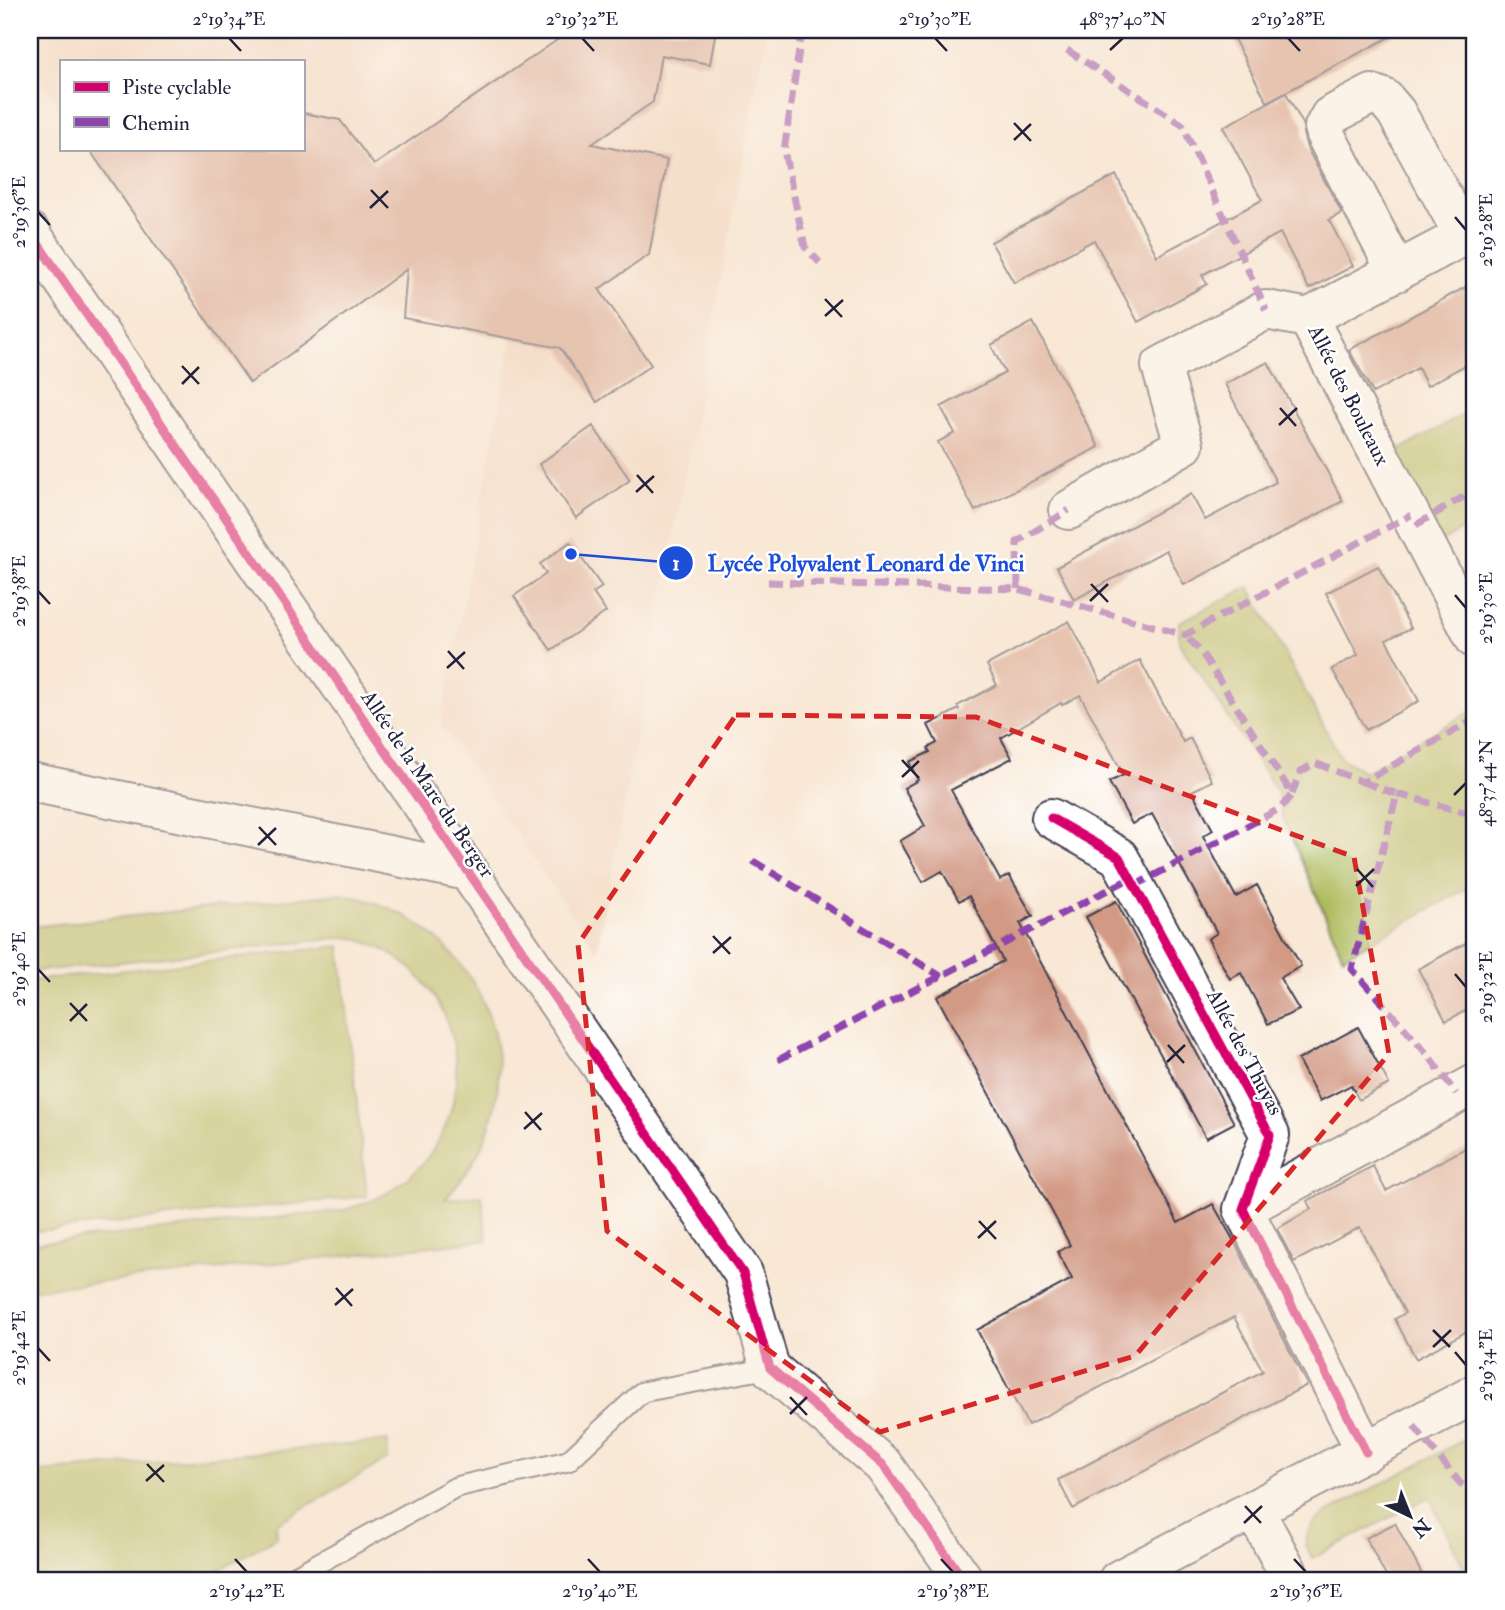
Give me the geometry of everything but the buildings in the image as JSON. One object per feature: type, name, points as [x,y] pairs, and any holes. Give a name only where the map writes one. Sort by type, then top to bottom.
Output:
[{"type":"street","points":[[1397,272],[1328,138],[1324,127],[1330,116],[1372,94],[1384,98],[1396,112],[1469,233]]},
{"type":"street","name":"Allée de la Mare du Berger","points":[[30,232],[743,1273],[770,1368]]},
{"type":"street","name":"Allée des Bouleaux","points":[[1469,233],[1308,318],[1475,639]]},
{"type":"street","points":[[1069,510],[1184,445],[1161,366],[1266,310],[1308,318]]},
{"type":"street","points":[[30,782],[467,871]]},
{"type":"street","name":"Allée des Thuyas","points":[[1051,818],[1119,857],[1270,1135],[1243,1209]]},
{"type":"street","points":[[1366,1452],[1243,1209],[1475,1084]]},
{"type":"street","points":[[770,1368],[883,1465],[964,1580]]},
{"type":"street","points":[[1118,1580],[1475,1394]]},
{"type":"street","points":[[1254,1509],[1293,1580]]},
{"type":"lane","points":[[288,1580],[456,1487],[568,1461],[642,1392],[770,1368]]},
{"type":"highlighted area","points":[[736,715],[976,717],[1354,857],[1389,1054],[1135,1356],[880,1432],[607,1231],[578,944]]},
{"type":"shaded area","points":[[30,30],[767,30],[597,951],[441,725],[512,339],[351,310],[250,383],[90,150],[304,150],[304,60],[60,60],[60,108],[30,63]]},
{"type":"green space","points":[[1475,408],[1475,522],[1429,549],[1382,460]]},
{"type":"green space","points":[[1249,587],[1341,758],[1365,772],[1475,709],[1475,884],[1343,957],[1283,818],[1277,791],[1179,643],[1179,622]]},
{"type":"green space","points":[[338,894],[380,904],[417,923],[448,949],[472,982],[489,1018],[498,1058],[496,1099],[480,1149],[467,1172],[445,1199],[482,1196],[487,1240],[30,1290],[30,1244],[340,1211],[371,1201],[392,1190],[429,1155],[448,1121],[456,1083],[454,1045],[441,1009],[420,977],[389,953],[349,937],[30,972],[30,927]]},
{"type":"green space","points":[[340,946],[367,1196],[30,1232],[30,981]]},
{"type":"green space","points":[[1475,1434],[1475,1580],[1470,1580],[1429,1497],[1313,1558],[1305,1545],[1313,1525],[1320,1518]]},
{"type":"green space","points":[[388,1441],[388,1459],[276,1524],[277,1537],[201,1580],[30,1580],[30,1473]]},
{"type":"marked path","points":[[802,30],[784,151],[805,247],[820,263]]},
{"type":"marked path","points":[[1067,50],[1182,124],[1266,310]]},
{"type":"marked path","points":[[1416,525],[1475,490]]},
{"type":"marked path","points":[[1018,589],[1017,542],[1069,510]]},
{"type":"marked path","points":[[768,582],[1018,589],[1185,635],[1411,515]]},
{"type":"marked path","points":[[1134,886],[1281,808],[1292,794],[1200,650],[1185,635]]},
{"type":"marked path","points":[[1292,794],[1300,772],[1315,763],[1363,782],[1475,719]]},
{"type":"marked path","points":[[1363,782],[1397,794],[1352,969],[1429,1056],[1456,1094]]},
{"type":"marked path","points":[[1397,794],[1475,815]]},
{"type":"marked path","points":[[753,861],[942,977]]},
{"type":"marked path","points":[[778,1060],[1131,878]]},
{"type":"marked path","points":[[1414,1426],[1460,1483],[1475,1494]]},
{"type":"cycle path","points":[[30,232],[743,1273],[770,1368],[883,1465],[964,1580]]},
{"type":"cycle path","points":[[1051,818],[1119,857],[1270,1135],[1243,1209],[1366,1452]]},
{"type":"place","name":"Lycée Polyvalent Leonard de Vinci","points":[[571,554]]}]
